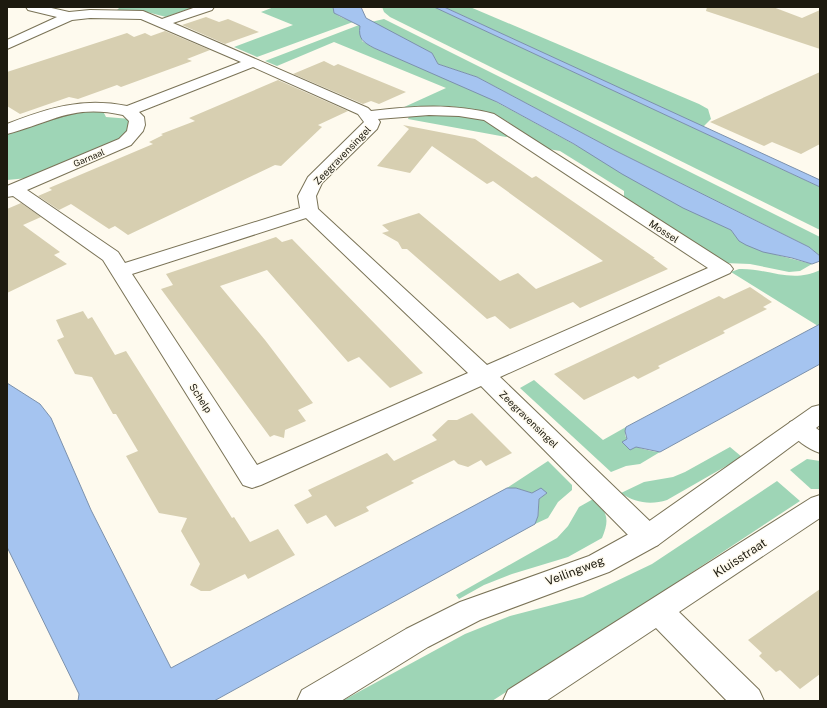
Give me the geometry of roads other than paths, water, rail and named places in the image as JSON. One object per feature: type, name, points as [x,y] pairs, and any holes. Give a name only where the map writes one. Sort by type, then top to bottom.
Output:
[{"type":"street","points":[[32,7],[69,16]]},
{"type":"street","points":[[162,23],[208,7]]},
{"type":"street","name":"Zeegravensingel","points":[[7,45],[69,16],[108,10],[143,15],[357,108],[368,116],[372,122],[368,130],[314,181],[307,196],[309,211],[484,375],[600,487],[648,537]]},
{"type":"street","points":[[7,129],[55,111],[76,106],[104,105],[128,111],[253,62]]},
{"type":"street","name":"Mossel","points":[[368,116],[435,109],[474,112],[489,117],[722,269],[484,375]]},
{"type":"street","name":"Garnaal","points":[[11,190],[125,142],[135,132],[137,127],[136,117],[128,111]]},
{"type":"street","name":"Garnaal","points":[[11,190],[111,256],[120,272]]},
{"type":"street","points":[[120,272],[309,211]]},
{"type":"street","name":"Schelp","points":[[120,272],[252,478],[484,375]]},
{"type":"street","name":"Veilingweg","points":[[313,701],[417,638],[470,611],[599,564],[648,537],[820,413]]},
{"type":"street","points":[[799,428],[820,444]]},
{"type":"street","name":"Kluisstraat","points":[[519,701],[820,505]]},
{"type":"street","points":[[660,610],[748,701]]},
{"type":"water","points":[[333,7],[361,7],[366,18],[432,53],[438,64],[477,77],[616,151],[809,247],[820,256],[820,261],[812,264],[763,252],[746,245],[739,241],[731,230],[683,208],[622,174],[574,144],[497,102],[370,46],[362,40],[360,26],[334,13]]},
{"type":"water","points":[[434,7],[444,7],[820,180],[820,187]]},
{"type":"water","points":[[820,324],[820,364],[660,452],[636,447],[630,450],[622,442],[627,439],[625,431],[626,427]]},
{"type":"water","points":[[7,383],[40,404],[51,418],[91,510],[171,668],[507,488],[516,488],[532,493],[541,488],[547,493],[539,499],[538,516],[535,524],[214,701],[78,701],[79,694],[7,547]]}]
